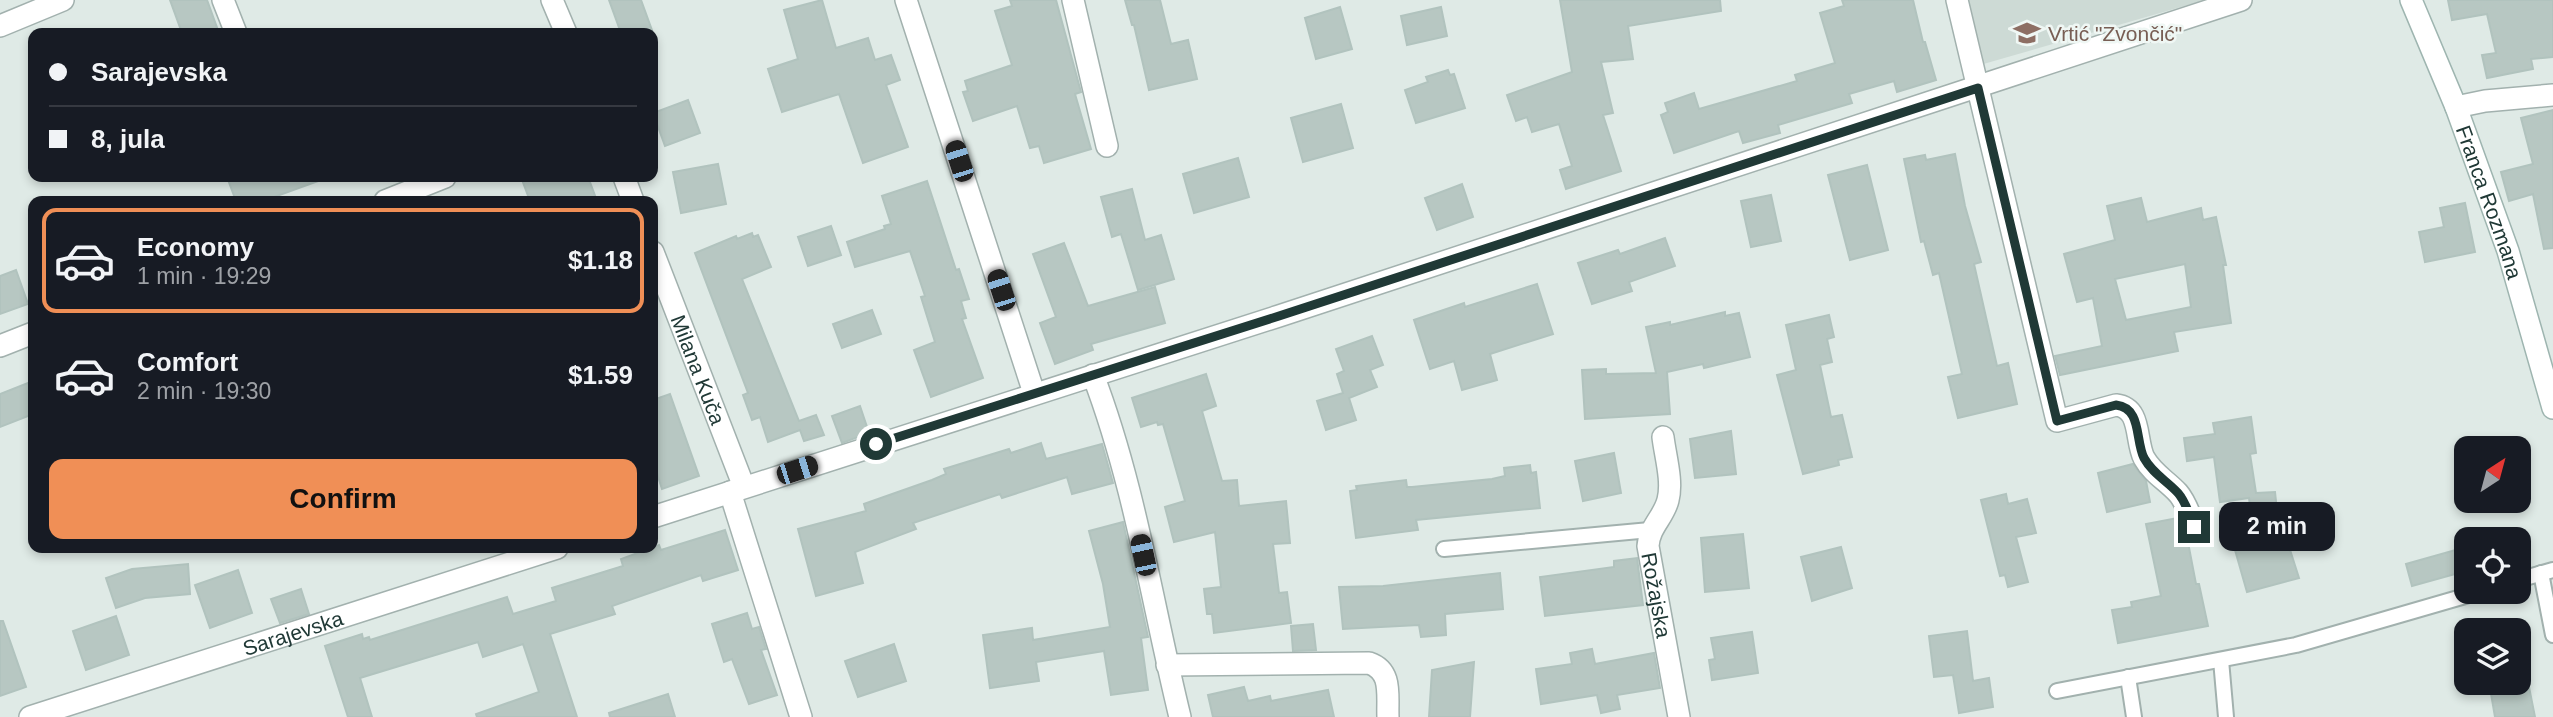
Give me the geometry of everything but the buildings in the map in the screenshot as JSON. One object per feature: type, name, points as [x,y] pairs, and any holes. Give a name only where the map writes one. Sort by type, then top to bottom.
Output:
[{"type":"street","points":[[0,26],[63,0]]},
{"type":"street","points":[[223,0],[234,28]]},
{"type":"street","points":[[552,0],[564,28]]},
{"type":"street","points":[[906,0],[1034,393]]},
{"type":"street","points":[[1073,0],[1107,146]]},
{"type":"street","points":[[1957,0],[2057,421],[2116,405],[2125,406],[2131,412],[2143,455],[2152,472],[2182,498],[2194,527]]},
{"type":"street","points":[[658,515],[1978,88],[2241,0]]},
{"type":"street","name":"Franca Rozmana","points":[[2411,0],[2456,107],[2508,251],[2553,408]]},
{"type":"street","points":[[2456,107],[2485,101],[2553,95]]},
{"type":"street","points":[[408,196],[435,182]]},
{"type":"street","name":"Milana Kuča","points":[[658,266],[737,489],[801,717]]},
{"type":"street","points":[[0,346],[28,335]]},
{"type":"street","points":[[1093,375],[1134,513],[1180,717]]},
{"type":"street","name":"Rožajska","points":[[1663,437],[1669,494],[1662,514],[1650,530],[1648,546],[1679,717]]},
{"type":"street","name":"Sarajevska","points":[[30,717],[541,553]]},
{"type":"street","points":[[1167,664],[1369,663],[1382,670],[1386,676],[1388,717]]},
{"type":"lane","points":[[1444,549],[1650,530]]},
{"type":"lane","points":[[2547,572],[2553,635]]},
{"type":"lane","points":[[2057,691],[2296,645],[2454,599]]},
{"type":"lane","points":[[2221,660],[2226,717]]},
{"type":"lane","points":[[2128,677],[2134,717]]},
{"type":"shaded area","name":"Vrtić \"Zvončić\"","points":[[1957,0],[2205,0],[1973,67]]},
{"type":"place","name":"Vrtić \"Zvončić\"","points":[[2027,33]]},
{"type":"route","points":[[876,444],[1978,88],[2057,421],[2116,405],[2125,406],[2131,412],[2143,455],[2152,472],[2182,498],[2194,527]]}]
